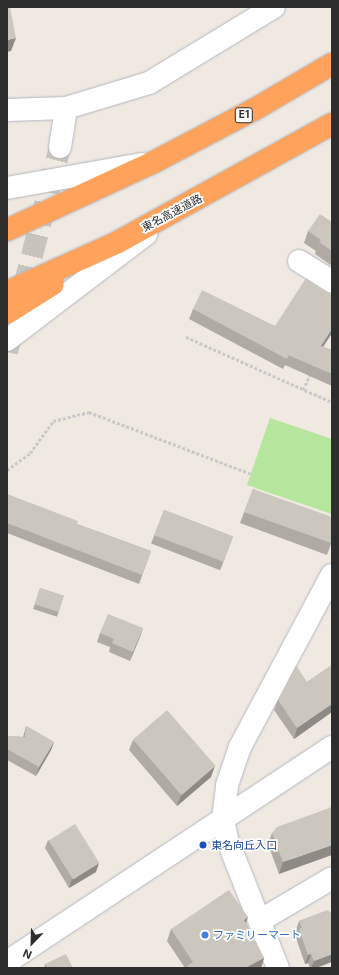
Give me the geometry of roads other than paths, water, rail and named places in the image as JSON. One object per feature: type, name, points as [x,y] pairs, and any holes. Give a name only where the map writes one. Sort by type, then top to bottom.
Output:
[{"type":"highway","name":"E1","points":[[154,162],[255,109],[332,64]]},
{"type":"highway","name":"東名高速道路","points":[[7,292],[118,242],[332,124]]},
{"type":"highway","points":[[10,228],[154,162]]},
{"type":"highway","points":[[7,313],[118,242]]},
{"type":"street","points":[[7,110],[66,108],[150,83],[274,7]]},
{"type":"street","points":[[60,147],[66,108]]},
{"type":"street","points":[[7,188],[154,162]]},
{"type":"street","points":[[7,340],[179,209]]},
{"type":"street","points":[[299,261],[332,282]]},
{"type":"street","points":[[278,968],[261,920],[228,839],[223,819],[227,785],[240,747],[332,575]]},
{"type":"street","points":[[7,962],[332,747]]},
{"type":"street","points":[[261,920],[332,878]]},
{"type":"tunnel","points":[[7,352],[60,147]]},
{"type":"place","name":"東名向丘入口","points":[[203,845]]},
{"type":"place","name":"ファミリーマート","points":[[205,935]]}]
